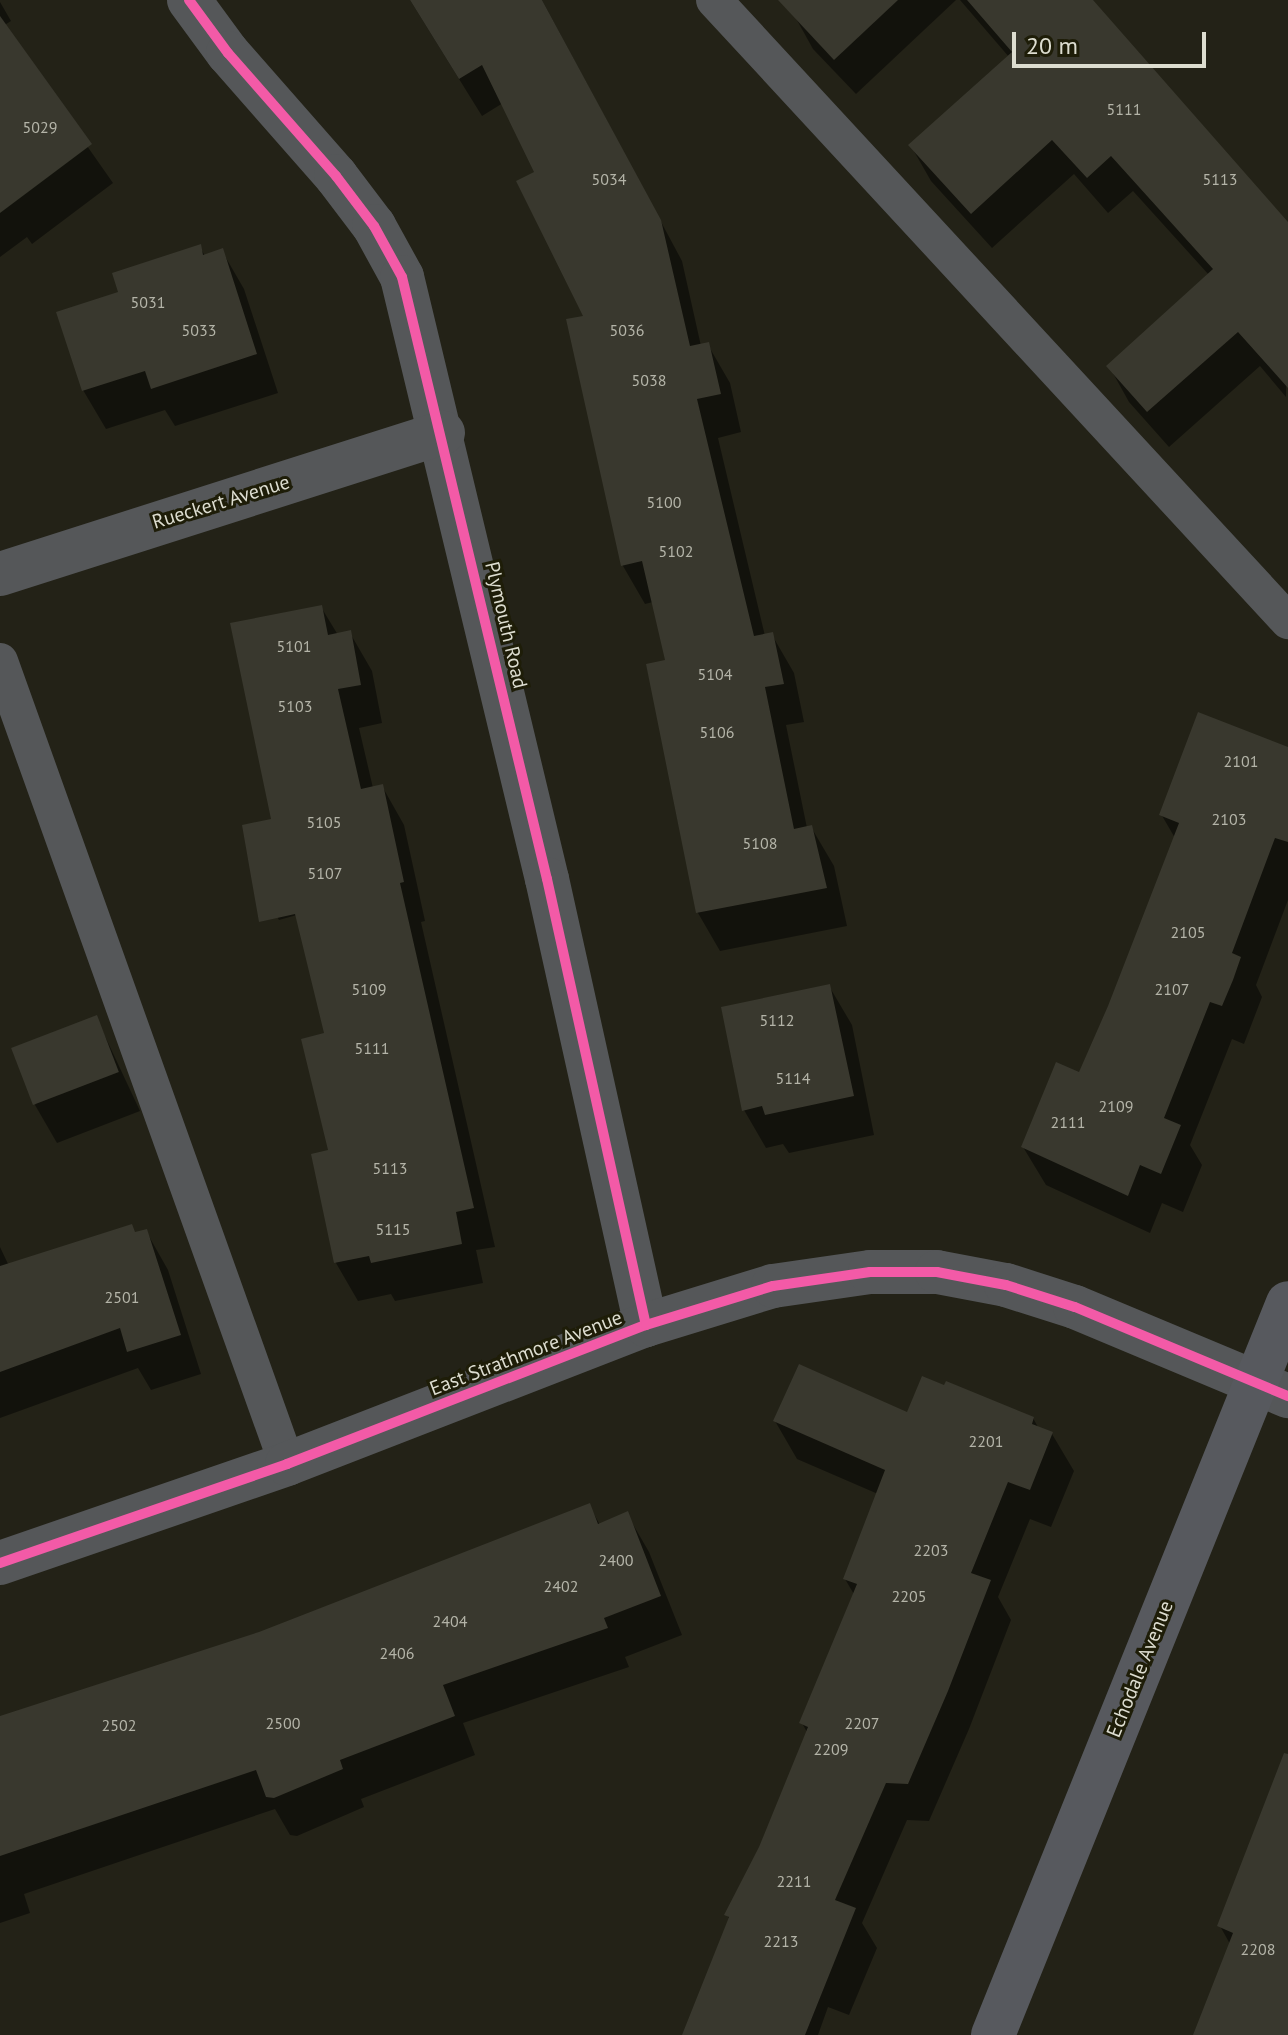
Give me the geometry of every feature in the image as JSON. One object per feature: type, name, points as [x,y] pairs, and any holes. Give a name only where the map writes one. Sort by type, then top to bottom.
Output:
[{"type":"main road","name":"Echodale Avenue","points":[[993,2035],[1272,1389],[1288,1303]]},
{"type":"street","name":"Plymouth Road","points":[[189,0],[374,226],[402,277],[443,433],[646,1325]]},
{"type":"street","name":"Rueckert Avenue","points":[[0,574],[443,433]]},
{"type":"street","name":"East Strathmore Avenue","points":[[0,1563],[287,1464],[646,1325],[773,1286],[870,1272],[937,1272],[1006,1285],[1075,1307],[1272,1389]]},
{"type":"lane","points":[[714,0],[1288,621]]},
{"type":"lane","points":[[0,661],[287,1464]]},
{"type":"building","points":[[410,0],[542,0],[661,220],[690,346],[709,342],[721,394],[697,399],[754,636],[773,632],[784,684],[765,687],[794,829],[812,825],[827,888],[696,913],[646,664],[665,660],[642,561],[621,566],[566,319],[583,316],[516,181],[534,172],[482,65],[459,79]]},
{"type":"building","points":[[778,0],[898,0],[834,60]]},
{"type":"building","points":[[967,0],[1093,0],[1288,222],[1288,388],[1238,332],[1147,412],[1106,366],[1213,269],[1111,156],[1087,178],[1052,140],[971,214],[908,145],[1012,52]]},
{"type":"building","points":[[0,16],[92,144],[0,213]]},
{"type":"building","points":[[201,244],[203,255],[223,248],[257,354],[151,389],[145,371],[82,391],[56,312],[118,292],[112,273]]},
{"type":"building","points":[[322,605],[328,635],[351,630],[361,685],[338,689],[361,789],[383,784],[404,882],[400,883],[474,1208],[456,1212],[462,1244],[371,1263],[369,1256],[334,1263],[311,1154],[328,1150],[301,1039],[324,1033],[295,914],[259,922],[242,825],[271,819],[230,623]]},
{"type":"building","points":[[1198,712],[1288,747],[1288,842],[1275,838],[1232,953],[1241,957],[1233,980],[1222,1006],[1210,1002],[1164,1118],[1181,1125],[1161,1174],[1140,1165],[1128,1196],[1021,1147],[1056,1062],[1079,1072],[1108,1006],[1179,823],[1159,815]]},
{"type":"building","points":[[830,984],[854,1096],[765,1115],[762,1106],[742,1111],[721,1007]]},
{"type":"building","points":[[97,1015],[119,1072],[33,1105],[11,1048]]},
{"type":"building","points":[[132,1224],[135,1232],[147,1229],[181,1335],[127,1352],[120,1328],[0,1372],[0,1266]]},
{"type":"building","points":[[799,1364],[907,1412],[922,1376],[944,1385],[946,1381],[1034,1417],[1032,1424],[1053,1432],[1030,1490],[1008,1482],[971,1573],[991,1580],[948,1691],[908,1784],[886,1783],[835,1900],[856,1908],[805,2035],[682,2035],[729,1917],[724,1915],[759,1847],[808,1727],[799,1723],[857,1584],[843,1579],[885,1470],[773,1421]]},
{"type":"building","points":[[590,1503],[598,1524],[628,1511],[661,1596],[604,1618],[608,1628],[443,1685],[455,1716],[340,1760],[343,1769],[274,1798],[266,1797],[256,1770],[0,1856],[0,1716],[259,1632]]},
{"type":"building","points":[[1284,1753],[1288,1754],[1288,2035],[1193,2035],[1233,1933],[1217,1926]]},
{"type":"cycle path","points":[[189,0],[228,53],[336,176],[374,226],[402,277],[547,879],[646,1325]]},
{"type":"cycle path","points":[[0,1563],[287,1464],[646,1325],[773,1286],[870,1272],[937,1272],[1006,1285],[1075,1307],[1288,1396]]}]
